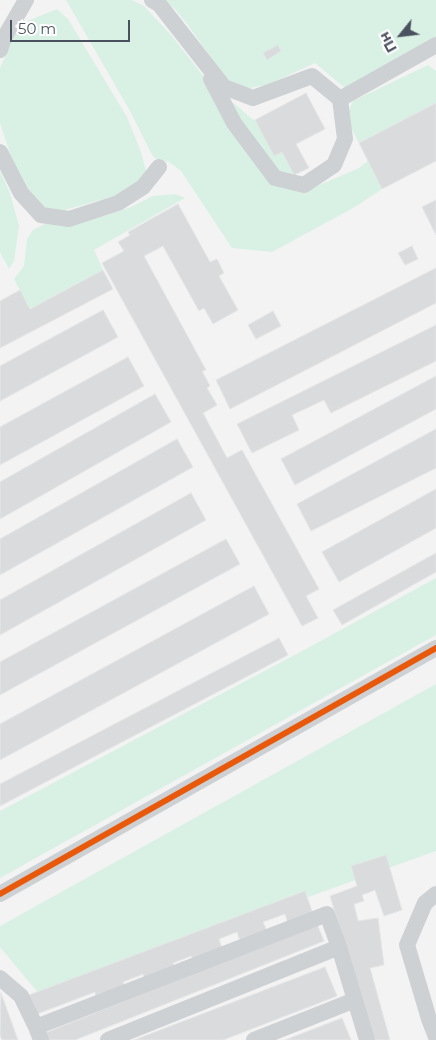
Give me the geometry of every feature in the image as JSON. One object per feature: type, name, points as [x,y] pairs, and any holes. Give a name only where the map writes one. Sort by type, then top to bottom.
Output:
[{"type":"street","points":[[0,50],[4,38],[26,0]]},
{"type":"street","points":[[152,0],[159,4],[224,86],[253,98],[312,76],[340,99],[345,139],[334,165],[304,185],[275,178],[234,123],[197,53]]},
{"type":"street","points":[[340,99],[436,45]]},
{"type":"street","points":[[0,152],[21,193],[41,215],[68,219],[118,202],[143,187],[159,167]]},
{"type":"street","points":[[0,894],[436,648]]},
{"type":"street","points":[[436,894],[425,903],[407,945],[429,1020],[436,1037]]},
{"type":"street","points":[[0,978],[21,996],[39,1033],[327,914],[367,1040]]},
{"type":"street","points":[[108,1040],[339,947]]},
{"type":"street","points":[[254,1040],[355,1000]]},
{"type":"green space","points":[[66,0],[132,0],[144,6],[172,36],[207,81],[226,100],[235,104],[255,120],[274,155],[282,152],[294,175],[308,190],[359,168],[368,161],[382,189],[355,207],[272,252],[232,248],[181,171],[169,162],[156,159],[152,155],[130,111]]},
{"type":"green space","points":[[163,0],[436,0],[436,42],[346,89],[315,63],[267,85],[249,88],[230,81],[224,76],[175,9]]},
{"type":"green space","points":[[57,9],[68,19],[127,117],[141,152],[147,174],[122,194],[61,211],[43,207],[17,175],[0,123],[0,68],[20,24]]},
{"type":"green space","points":[[428,65],[436,71],[436,103],[359,143],[349,124],[347,115],[353,101]]},
{"type":"green space","points":[[0,171],[10,193],[19,226],[14,261],[9,269],[0,252]]},
{"type":"green space","points":[[175,194],[185,198],[94,250],[103,270],[30,309],[14,279],[24,266],[27,239],[33,230],[45,224],[104,216],[131,207],[153,196]]},
{"type":"green space","points":[[436,578],[436,635],[0,878],[0,811]]},
{"type":"green space","points":[[436,684],[436,851],[39,994],[0,947],[0,926]]},
{"type":"building","points":[[278,45],[281,51],[267,60],[263,53]]},
{"type":"building","points":[[306,93],[325,129],[296,144],[309,168],[294,175],[282,152],[274,156],[255,120]]},
{"type":"building","points":[[436,103],[436,161],[382,189],[359,143]]},
{"type":"building","points":[[436,200],[436,235],[422,207]]},
{"type":"building","points":[[178,204],[210,262],[217,259],[224,273],[219,276],[238,310],[213,324],[204,308],[199,311],[163,246],[144,256],[206,370],[202,371],[210,386],[207,388],[217,405],[203,413],[227,458],[242,450],[319,589],[306,596],[318,618],[302,626],[102,263],[124,251],[118,242],[130,235],[128,232]]},
{"type":"building","points":[[412,246],[418,259],[405,265],[398,253]]},
{"type":"building","points":[[436,268],[436,303],[230,409],[216,380]]},
{"type":"building","points":[[103,270],[113,289],[0,348],[0,301],[20,290],[30,309]]},
{"type":"building","points":[[103,310],[118,337],[0,401],[0,366]]},
{"type":"building","points":[[273,311],[281,326],[256,339],[248,325]]},
{"type":"building","points":[[436,325],[436,361],[331,413],[324,400],[292,415],[299,430],[252,453],[237,424]]},
{"type":"building","points":[[128,357],[144,386],[0,465],[0,427]]},
{"type":"building","points":[[436,376],[436,409],[295,485],[281,459]]},
{"type":"building","points":[[155,394],[171,422],[0,519],[0,482]]},
{"type":"building","points":[[436,429],[436,468],[311,531],[297,504]]},
{"type":"building","points":[[177,439],[193,467],[0,575],[0,539]]},
{"type":"building","points":[[436,489],[436,528],[339,582],[322,552]]},
{"type":"building","points":[[191,493],[206,520],[0,635],[0,600]]},
{"type":"building","points":[[226,539],[240,564],[0,695],[0,662]]},
{"type":"building","points":[[436,553],[436,572],[342,625],[333,610]]},
{"type":"building","points":[[254,586],[269,614],[0,760],[0,724]]},
{"type":"building","points":[[279,638],[288,655],[0,806],[0,784]]},
{"type":"building","points":[[386,855],[402,910],[384,916],[375,890],[362,895],[364,901],[354,904],[358,921],[378,918],[384,965],[370,968],[390,1040],[374,1040],[330,896],[357,886],[351,866]]},
{"type":"building","points":[[305,891],[313,914],[288,924],[285,914],[263,922],[267,931],[240,941],[237,932],[219,939],[222,948],[193,959],[191,956],[173,963],[174,968],[145,979],[143,974],[123,982],[124,985],[96,996],[95,992],[37,1014],[29,995]]},
{"type":"building","points":[[317,924],[324,941],[75,1040],[48,1040],[45,1033]]},
{"type":"building","points":[[325,967],[337,996],[223,1040],[134,1040]]},
{"type":"building","points":[[1,993],[18,1040],[2,1040],[0,1035]]},
{"type":"building","points":[[342,1018],[351,1040],[285,1040]]},
{"type":"cycle path","points":[[0,894],[436,648]]}]
